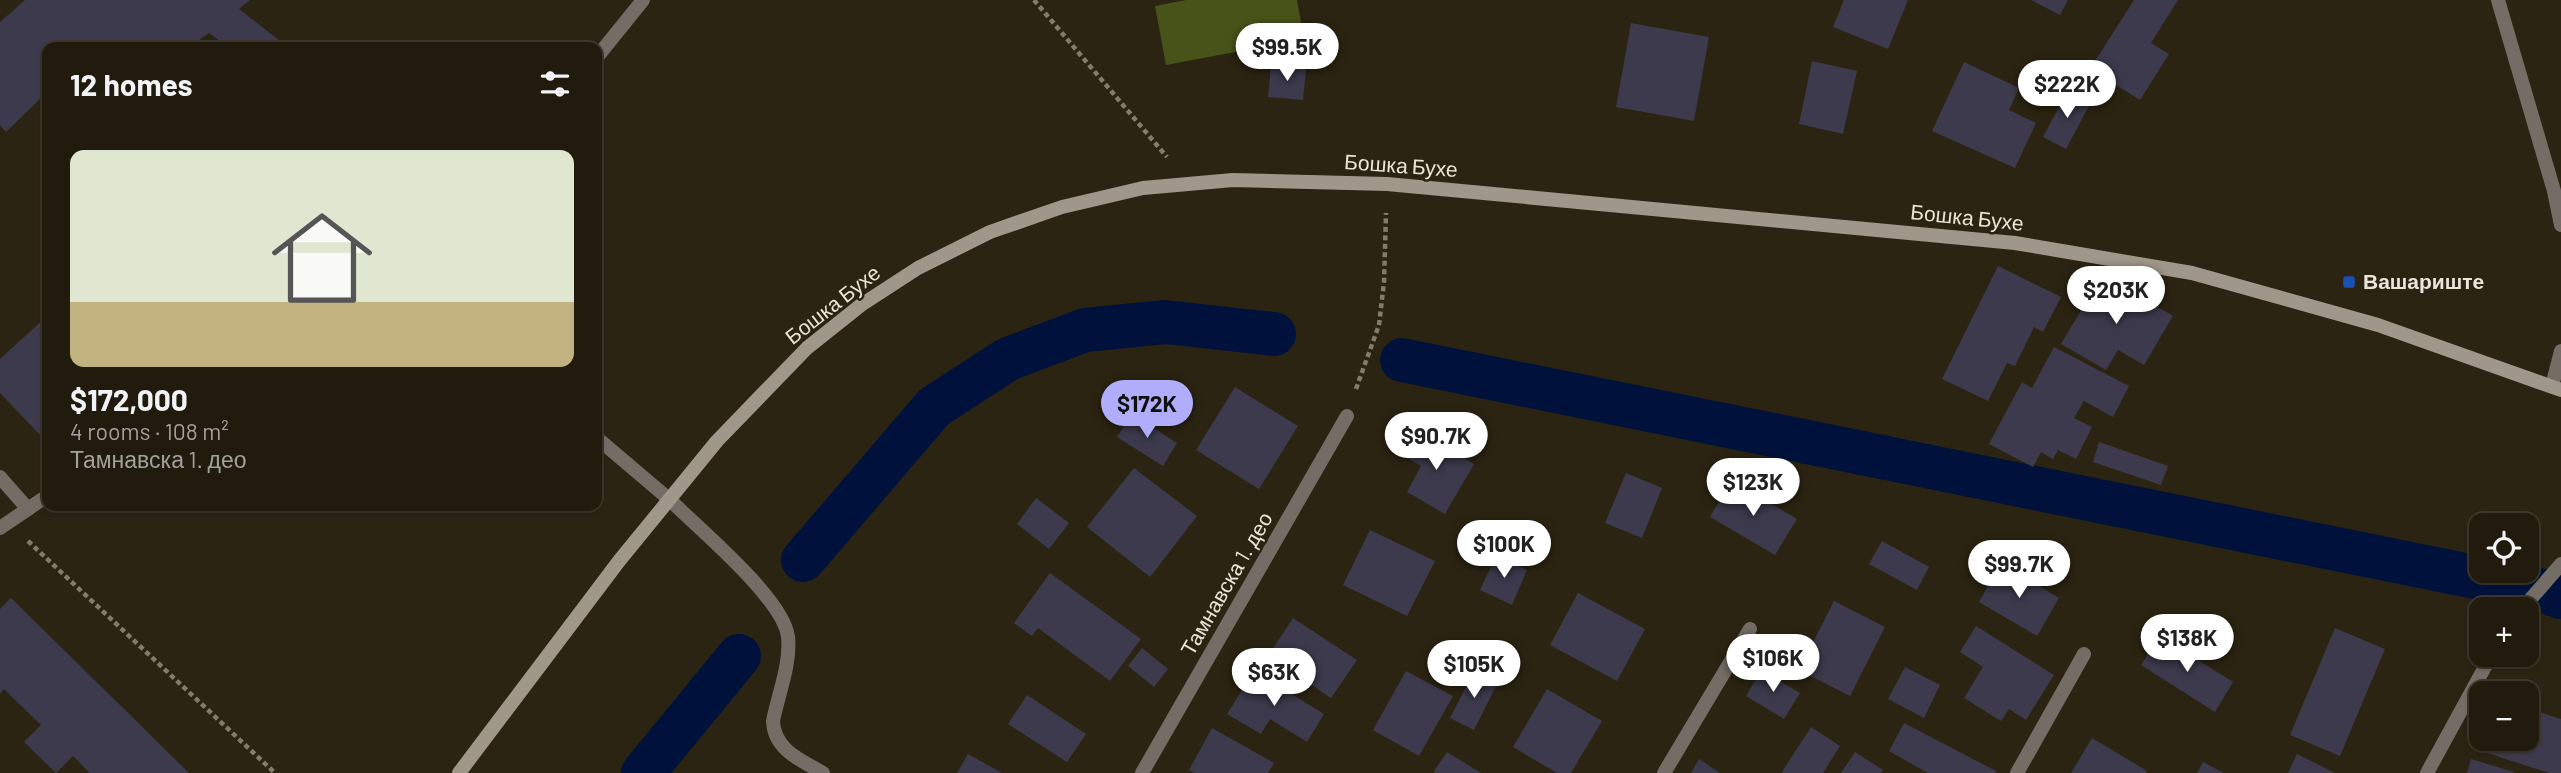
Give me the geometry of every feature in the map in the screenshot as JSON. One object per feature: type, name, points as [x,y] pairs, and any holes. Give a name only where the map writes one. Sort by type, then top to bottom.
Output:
[{"type":"main road","name":"Бошка Бухе","points":[[459,773],[619,561],[717,441],[807,348],[861,304],[918,268],[990,232],[1062,206],[1105,195],[1190,182],[1233,180],[1387,184],[2015,243],[2192,272],[2378,325],[2556,388]]},
{"type":"street","points":[[602,51],[643,0]]},
{"type":"street","points":[[2498,0],[2557,191],[2561,225]]},
{"type":"street","points":[[2556,388],[2561,351]]},
{"type":"street","name":"Тамнавска 1. део","points":[[1143,773],[1348,416]]},
{"type":"street","points":[[602,442],[670,500],[766,593],[779,613],[788,635],[788,650],[773,730],[783,748],[824,773]]},
{"type":"street","points":[[0,477],[28,509]]},
{"type":"street","points":[[4,525],[42,499]]},
{"type":"street","points":[[2532,597],[2558,567]]},
{"type":"street","points":[[1664,773],[1749,629]]},
{"type":"street","points":[[2017,773],[2084,654]]},
{"type":"street","points":[[2427,773],[2485,667]]},
{"type":"path","points":[[1034,0],[1190,182]]},
{"type":"path","points":[[1348,416],[1379,325],[1384,282],[1387,184]]},
{"type":"path","points":[[4,525],[275,773]]},
{"type":"green space","points":[[1186,0],[1297,0],[1304,39],[1166,65],[1155,6]]},
{"type":"building","points":[[25,0],[250,0],[239,9],[282,42],[221,42],[209,33],[196,42],[42,42],[42,97],[6,132],[0,125],[0,22]]},
{"type":"building","points":[[1844,0],[1908,0],[1888,49],[1833,27]]},
{"type":"building","points":[[2031,0],[2068,0],[2060,15]]},
{"type":"building","points":[[2134,0],[2178,0],[2151,43],[2169,54],[2140,100],[2090,69]]},
{"type":"building","points":[[1631,23],[1709,37],[1694,121],[1616,107]]},
{"type":"building","points":[[1812,61],[1857,71],[1843,134],[1799,124]]},
{"type":"building","points":[[1964,62],[2019,88],[2009,110],[2036,123],[2015,168],[1932,131]]},
{"type":"building","points":[[1271,66],[1306,69],[1303,100],[1268,97]]},
{"type":"building","points":[[2068,90],[2091,102],[2066,149],[2043,137]]},
{"type":"building","points":[[1998,266],[2061,297],[2043,332],[2034,327],[2015,366],[2007,363],[1988,401],[1942,379]]},
{"type":"building","points":[[2102,275],[2173,316],[2144,365],[2118,350],[2106,370],[2061,344]]},
{"type":"building","points":[[42,321],[42,437],[0,393],[0,359]]},
{"type":"building","points":[[2054,347],[2129,386],[2113,417],[2084,401],[2074,418],[2092,427],[2076,459],[2058,450],[2053,459],[2041,452],[2033,467],[1989,444],[2022,382],[2032,388]]},
{"type":"building","points":[[1235,387],[1298,426],[1259,489],[1196,450]]},
{"type":"building","points":[[1132,414],[1177,443],[1163,466],[1117,437]]},
{"type":"building","points":[[1416,431],[1474,464],[1445,514],[1407,492],[1421,466],[1402,455]]},
{"type":"building","points":[[2099,442],[2168,466],[2161,485],[2093,462]]},
{"type":"building","points":[[1134,468],[1197,516],[1150,577],[1087,527]]},
{"type":"building","points":[[1626,473],[1662,488],[1642,538],[1605,523]]},
{"type":"building","points":[[1731,480],[1797,519],[1775,555],[1710,517]]},
{"type":"building","points":[[1036,498],[1069,523],[1049,549],[1017,524]]},
{"type":"building","points":[[1370,530],[1435,561],[1407,616],[1343,585]]},
{"type":"building","points":[[1882,541],[1929,567],[1917,590],[1869,564]]},
{"type":"building","points":[[1496,556],[1527,570],[1512,605],[1480,590]]},
{"type":"building","points":[[2001,563],[2059,598],[2037,636],[1979,602]]},
{"type":"building","points":[[1050,573],[1141,639],[1110,681],[1038,628],[1032,636],[1014,623]]},
{"type":"building","points":[[1578,593],[1645,629],[1617,681],[1550,645]]},
{"type":"building","points":[[11,598],[189,773],[90,773],[73,756],[56,773],[24,742],[41,725],[4,689],[0,694],[0,609]]},
{"type":"building","points":[[1834,601],[1885,627],[1850,696],[1799,670]]},
{"type":"building","points":[[1293,618],[1357,660],[1331,698],[1268,656]]},
{"type":"building","points":[[1976,626],[2054,675],[2026,720],[2009,709],[2001,721],[1964,698],[1983,667],[1960,652]]},
{"type":"building","points":[[2335,628],[2385,649],[2340,756],[2290,735]]},
{"type":"building","points":[[2159,636],[2233,682],[2215,712],[2141,665]]},
{"type":"building","points":[[1142,648],[1168,669],[1154,687],[1128,666]]},
{"type":"building","points":[[1905,667],[1940,685],[1924,718],[1888,699]]},
{"type":"building","points":[[1761,670],[1800,693],[1784,719],[1746,696]]},
{"type":"building","points":[[1254,671],[1324,714],[1307,742],[1270,719],[1261,734],[1227,714]]},
{"type":"building","points":[[1406,671],[1453,696],[1419,756],[1373,730]]},
{"type":"building","points":[[1474,671],[1498,682],[1474,730],[1450,718]]},
{"type":"building","points":[[1547,689],[1602,721],[1571,773],[1557,773],[1513,747]]},
{"type":"building","points":[[1027,695],[1086,734],[1067,762],[1008,724]]},
{"type":"building","points":[[2539,712],[2561,719],[2561,773],[2549,773],[2481,751],[2539,751]]},
{"type":"building","points":[[1904,723],[1996,771],[1995,773],[1928,773],[1889,751]]},
{"type":"building","points":[[1811,727],[1840,746],[1823,773],[1782,772]]},
{"type":"building","points":[[1212,728],[1274,763],[1268,773],[1195,773],[1189,770]]},
{"type":"building","points":[[2092,738],[2147,771],[2146,773],[2071,773]]},
{"type":"building","points":[[1447,752],[1481,773],[1436,773],[1434,771]]},
{"type":"building","points":[[1855,752],[1883,770],[1881,773],[1841,773]]},
{"type":"building","points":[[968,754],[1002,773],[957,773]]},
{"type":"building","points":[[2297,754],[2335,773],[2288,773]]},
{"type":"building","points":[[1699,759],[1720,773],[1691,773]]},
{"type":"building","points":[[2471,759],[2514,772],[2514,773],[2467,773]]},
{"type":"building","points":[[2203,762],[2224,773],[2197,773]]},
{"type":"waterway","points":[[803,560],[934,407],[1008,359],[1085,330],[1165,322],[1274,334]]},
{"type":"waterway","points":[[1402,360],[2544,591],[2561,597]]},
{"type":"waterway","points":[[643,773],[739,656]]},
{"type":"place","name":"Вашариште","points":[[2349,282]]}]
